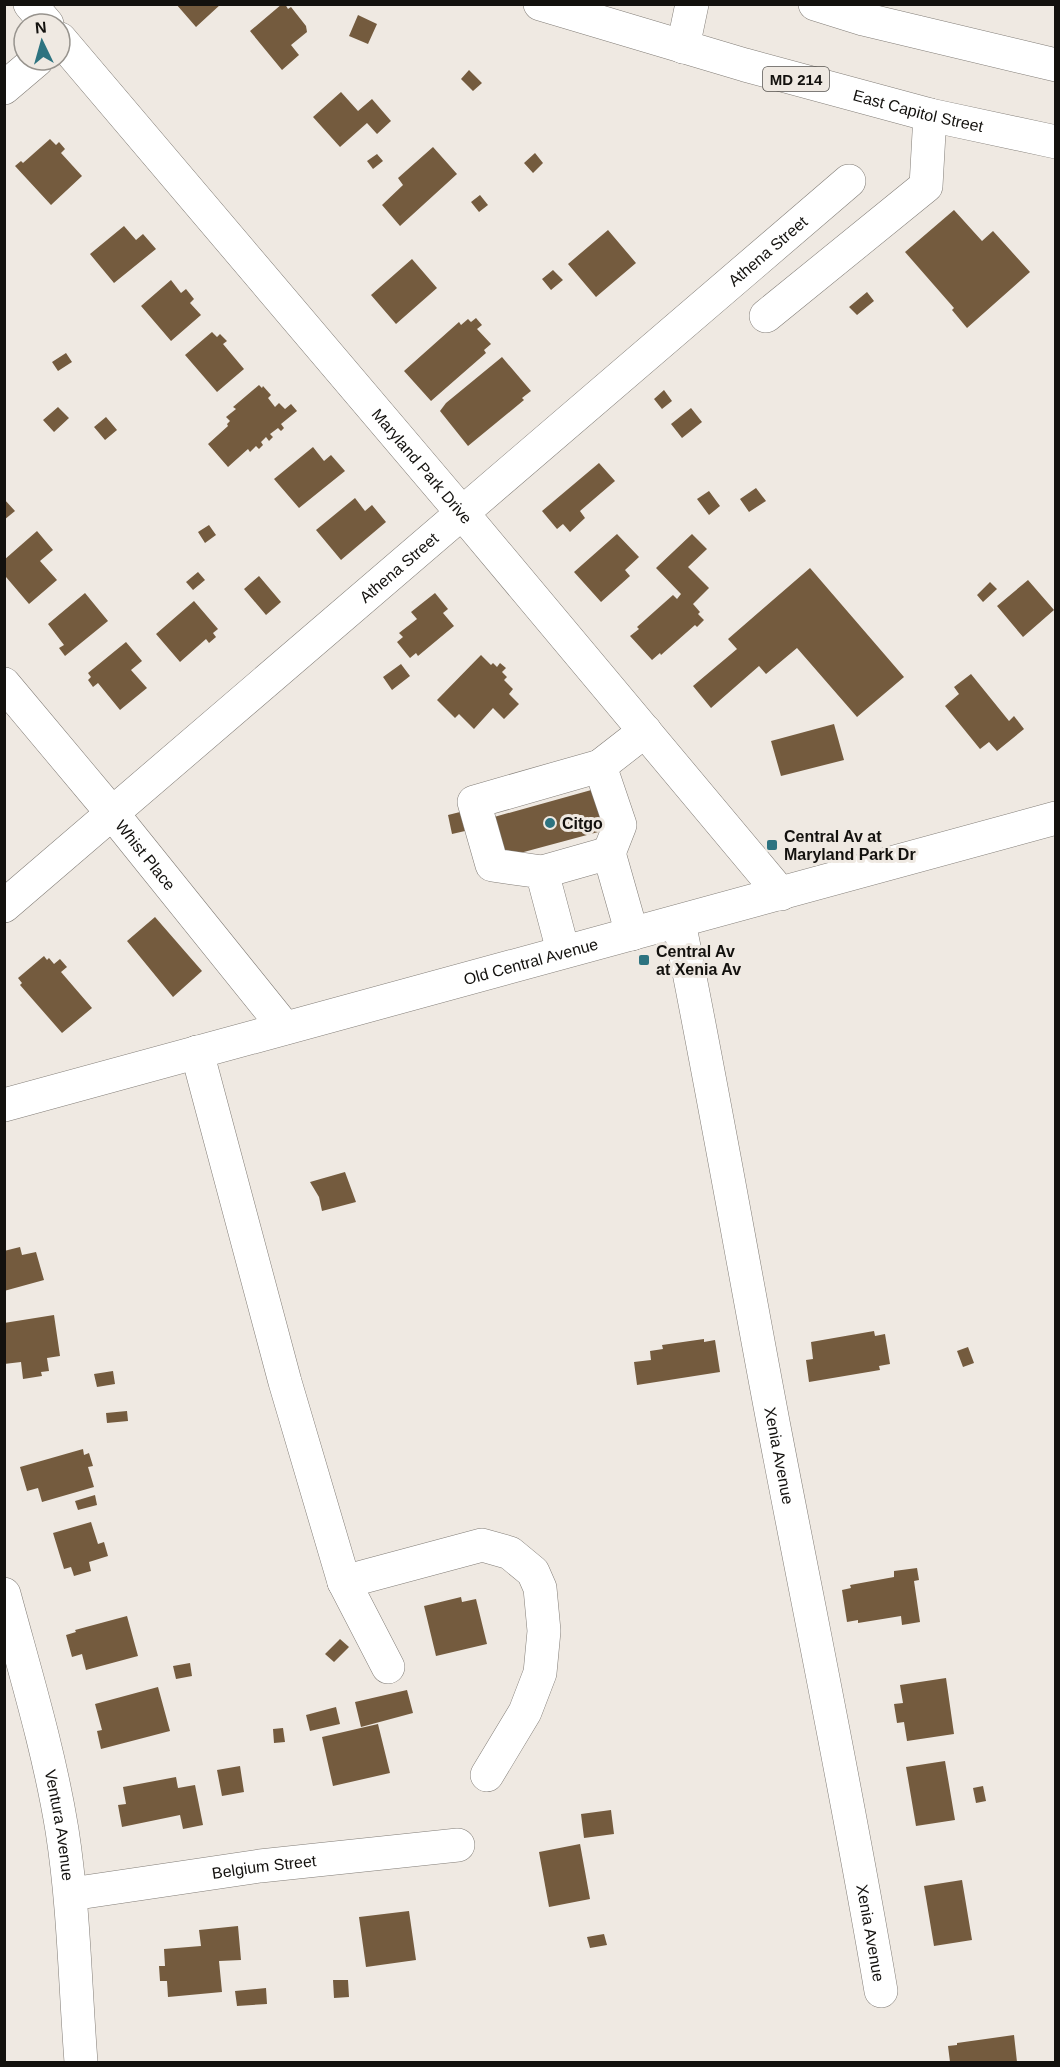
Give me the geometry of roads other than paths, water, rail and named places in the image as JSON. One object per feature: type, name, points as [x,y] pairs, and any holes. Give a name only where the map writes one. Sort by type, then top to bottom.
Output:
[{"type":"street","name":"East Capitol Street","points":[[540,4],[683,47],[930,115],[1056,142]]},
{"type":"street","points":[[683,47],[692,4]]},
{"type":"street","points":[[815,4],[863,19],[1056,65]]},
{"type":"street","name":"Maryland Park Drive","points":[[72,53],[463,514],[781,894]]},
{"type":"street","points":[[4,88],[23,72]]},
{"type":"street","points":[[766,316],[926,186],[930,115]]},
{"type":"street","name":"Athena Street","points":[[4,906],[849,181]]},
{"type":"street","name":"Whist Place","points":[[4,684],[112,813],[285,1028]]},
{"type":"street","points":[[609,853],[543,872],[492,865],[474,802],[600,766],[645,731]]},
{"type":"street","points":[[600,766],[620,825],[609,853],[632,934]]},
{"type":"street","name":"Old Central Avenue","points":[[4,1105],[1056,818]]},
{"type":"street","points":[[543,872],[564,951]]},
{"type":"street","name":"Xenia Avenue","points":[[679,922],[834,1732],[881,1991]]},
{"type":"street","points":[[196,1052],[285,1382],[344,1582],[388,1667]]},
{"type":"street","points":[[344,1582],[482,1545],[510,1553],[533,1572],[540,1588],[544,1631],[540,1673],[525,1712],[486,1775]]},
{"type":"street","name":"Ventura Avenue","points":[[4,1594],[52,1775],[71,1894],[81,2062]]},
{"type":"street","name":"Belgium Street","points":[[71,1894],[260,1866],[458,1845]]},
{"type":"place","name":"Citgo","points":[[550,823]]},
{"type":"place","name":"Central Av at Maryland Park Dr","points":[[772,845]]},
{"type":"place","name":"Central Av at Xenia Av","points":[[644,960]]}]
